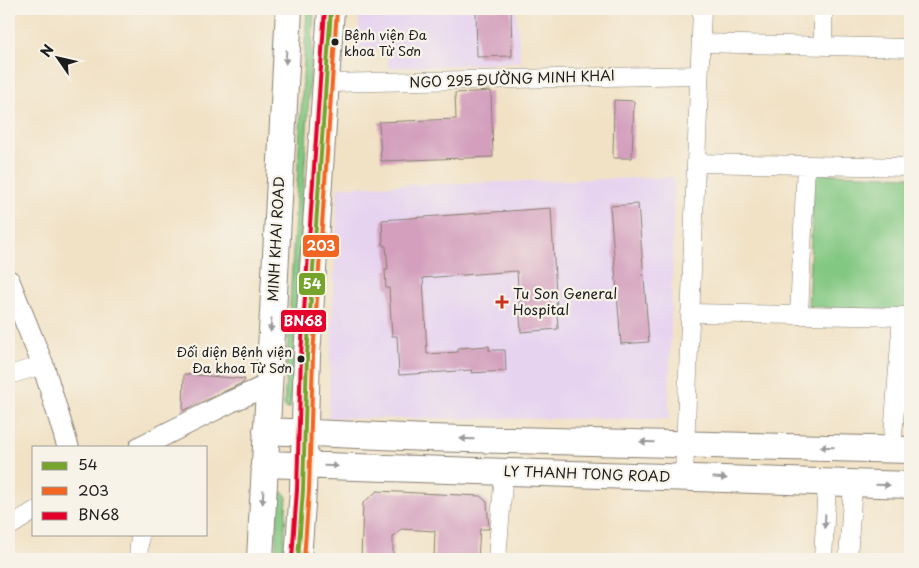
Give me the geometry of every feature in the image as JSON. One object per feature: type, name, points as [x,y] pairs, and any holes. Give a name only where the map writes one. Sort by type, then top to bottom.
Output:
[{"type":"main road","name":"MINH KHAI ROAD","points":[[260,559],[289,9]]},
{"type":"main road","points":[[298,559],[312,274],[331,9]]},
{"type":"main road","points":[[266,431],[506,440],[901,449]]},
{"type":"main road","points":[[504,471],[506,440]]},
{"type":"main road","name":"LY THANH TONG ROAD","points":[[264,464],[910,485]]},
{"type":"street","points":[[684,477],[702,9]]},
{"type":"street","points":[[822,46],[824,9]]},
{"type":"street","points":[[700,43],[910,48]]},
{"type":"street","name":"NGO 295 ĐƯỜNG MINH KHAI","points":[[326,83],[698,75]]},
{"type":"street","points":[[696,163],[910,167]]},
{"type":"street","points":[[799,315],[806,165]]},
{"type":"street","points":[[9,281],[43,365],[68,446]]},
{"type":"street","points":[[690,313],[906,317],[901,449]]},
{"type":"street","points":[[9,375],[43,365]]},
{"type":"street","points":[[145,445],[268,385]]},
{"type":"street","points":[[497,559],[504,471]]},
{"type":"street","points":[[823,559],[828,483]]},
{"type":"street","points":[[848,559],[853,484]]},
{"type":"street","points":[[9,527],[32,512]]},
{"type":"street","points":[[138,559],[140,536]]},
{"type":"shaded area","points":[[359,9],[516,9],[521,62],[388,68],[387,49],[359,50]]},
{"type":"shaded area","name":"Tu Son General Hospital","points":[[674,177],[669,419],[328,418],[338,187]]},
{"type":"green space","points":[[307,9],[314,9],[291,401],[290,408],[287,409],[284,406]]},
{"type":"green space","points":[[814,173],[910,177],[910,311],[808,307]]},
{"type":"green space","points":[[283,492],[287,497],[283,559],[275,559],[278,499]]},
{"type":"building","points":[[476,9],[511,9],[512,56],[477,57]]},
{"type":"building","points":[[491,91],[493,157],[381,161],[379,122],[456,119],[455,93]]},
{"type":"building","points":[[614,100],[634,101],[632,158],[613,158]]},
{"type":"building","points":[[638,204],[649,342],[621,344],[610,206]]},
{"type":"building","points":[[551,208],[558,329],[521,332],[517,271],[423,278],[427,354],[458,352],[458,348],[489,346],[489,350],[505,350],[506,371],[471,373],[472,370],[399,375],[397,336],[392,336],[389,288],[386,288],[385,270],[388,270],[386,246],[383,246],[382,220]]},
{"type":"building","points":[[184,374],[245,379],[244,382],[183,411]]},
{"type":"building","points":[[377,491],[480,496],[487,502],[489,529],[480,529],[478,559],[434,559],[435,531],[401,529],[393,537],[393,559],[361,559],[363,503]]},
{"type":"transit line","name":"BN68","points":[[292,559],[297,490],[301,355],[325,9]]},
{"type":"transit line","name":"54","points":[[298,559],[303,490],[307,355],[331,9]]},
{"type":"transit line","name":"203","points":[[304,559],[309,490],[313,355],[337,9]]},
{"type":"place","name":"Bệnh viện Đa khoa Từ Sơn","points":[[335,42]]},
{"type":"place","name":"Tu Son General Hospital","points":[[502,302]]},
{"type":"place","name":"Đối diện Bệnh viện Đa khoa Từ Sơn","points":[[301,359]]}]
